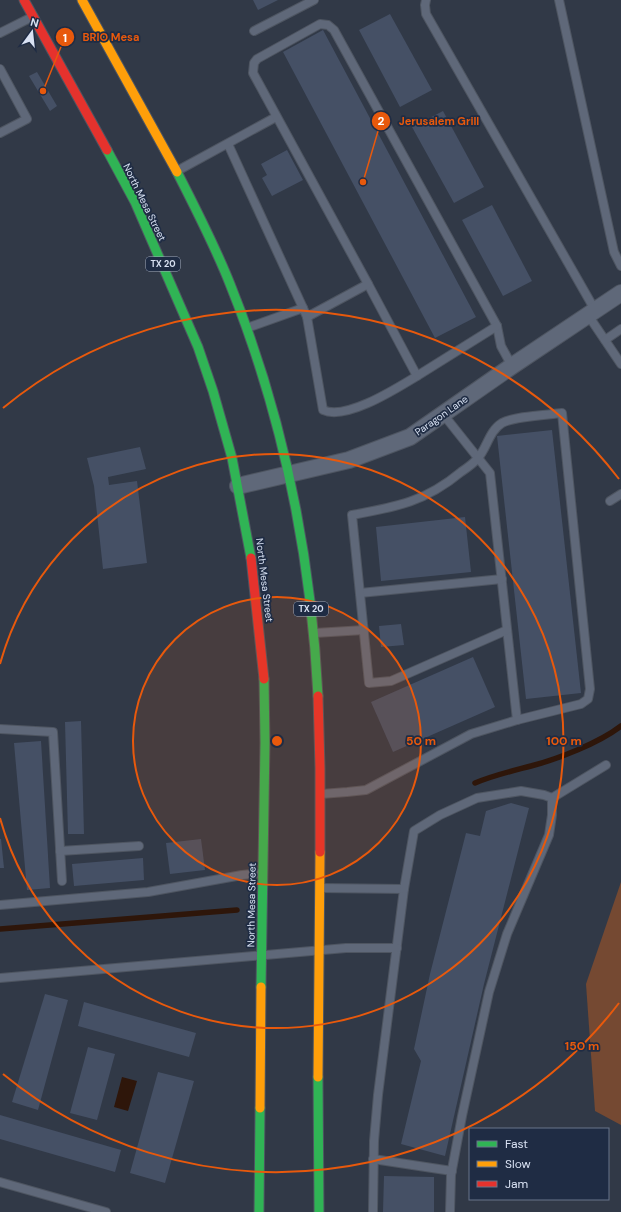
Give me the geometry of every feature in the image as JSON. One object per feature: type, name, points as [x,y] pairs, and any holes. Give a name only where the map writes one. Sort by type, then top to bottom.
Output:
[{"type":"main road","name":"North Mesa Street","points":[[24,0],[135,202],[198,347],[211,383],[232,458],[238,486],[250,548],[264,681],[265,743],[261,955],[259,1212]]},
{"type":"main road","name":"TX 20","points":[[82,0],[177,172],[212,242],[246,328],[275,419],[295,503],[308,585],[319,705],[320,888],[318,951],[318,1212]]},
{"type":"street","name":"Paragon Lane","points":[[238,486],[349,460],[410,437],[621,293]]},
{"type":"lane","points":[[254,31],[314,0]]},
{"type":"lane","points":[[426,0],[426,14],[592,312],[605,340],[621,364]]},
{"type":"lane","points":[[559,0],[614,252],[621,266]]},
{"type":"lane","points":[[0,33],[33,16]]},
{"type":"lane","points":[[417,376],[255,78],[253,69],[254,63],[257,59],[320,24],[328,25],[334,30],[497,326],[502,346],[512,366]]},
{"type":"lane","points":[[0,69],[27,119],[0,133]]},
{"type":"lane","points":[[177,172],[276,117]]},
{"type":"lane","points":[[228,144],[307,318],[323,410],[330,413],[347,411],[373,400],[417,376],[497,326]]},
{"type":"lane","points":[[307,318],[368,284]]},
{"type":"lane","points":[[246,328],[303,308]]},
{"type":"lane","points":[[605,340],[621,329]]},
{"type":"lane","points":[[320,794],[366,790],[471,734],[517,720],[580,704],[588,699],[590,689],[562,413],[512,419],[501,424],[489,438],[478,458],[449,482],[422,498],[390,508],[352,515],[370,683],[391,681],[507,630]]},
{"type":"lane","points":[[443,414],[490,473],[517,720]]},
{"type":"lane","points":[[610,501],[621,494]]},
{"type":"lane","points":[[360,593],[502,580]]},
{"type":"lane","points":[[313,633],[364,630]]},
{"type":"lane","points":[[0,729],[53,732],[62,881]]},
{"type":"lane","points":[[552,798],[606,765]]},
{"type":"lane","points":[[373,1212],[374,1159],[378,1095],[404,889],[414,831],[440,815],[477,798],[521,791],[544,794],[552,798]]},
{"type":"lane","points":[[450,1212],[452,1171],[462,1116],[489,992],[507,934],[549,835],[552,815],[552,798]]},
{"type":"lane","points":[[60,851],[139,846]]},
{"type":"lane","points":[[0,905],[148,892],[242,875],[263,873]]},
{"type":"lane","points":[[320,888],[404,889]]},
{"type":"lane","points":[[0,978],[346,948],[397,948]]},
{"type":"lane","points":[[374,1159],[452,1171]]},
{"type":"lane","points":[[0,1182],[101,1211]]},
{"type":"shaded area","points":[[621,882],[621,1125],[595,1111],[586,984]]},
{"type":"shaded area","points":[[122,1077],[137,1081],[128,1111],[114,1107]]},
{"type":"building","points":[[253,0],[278,0],[258,10]]},
{"type":"building","points":[[390,14],[432,90],[400,107],[359,30]]},
{"type":"building","points":[[323,30],[476,317],[435,338],[283,52]]},
{"type":"building","points":[[37,72],[57,106],[50,111],[29,76]]},
{"type":"building","points":[[443,111],[484,187],[454,203],[412,127]]},
{"type":"building","points":[[287,150],[303,180],[272,196],[262,178],[267,175],[261,164]]},
{"type":"building","points":[[492,205],[532,281],[503,296],[462,220]]},
{"type":"building","points":[[552,430],[581,693],[526,699],[497,436]]},
{"type":"building","points":[[140,447],[146,469],[108,477],[109,485],[137,481],[147,563],[103,569],[94,486],[87,458]]},
{"type":"building","points":[[465,517],[471,572],[381,581],[376,527]]},
{"type":"building","points":[[401,624],[404,645],[381,647],[379,626]]},
{"type":"building","points":[[473,657],[495,707],[393,752],[371,702]]},
{"type":"building","points":[[81,721],[84,834],[68,834],[65,722]]},
{"type":"building","points":[[41,741],[50,888],[27,890],[14,743]]},
{"type":"building","points":[[511,803],[529,808],[484,984],[445,1156],[401,1144],[421,1061],[414,1049],[430,974],[466,833],[480,836],[486,811]]},
{"type":"building","points":[[1,839],[4,868],[0,868]]},
{"type":"building","points":[[201,839],[205,870],[170,874],[166,843]]},
{"type":"building","points":[[143,858],[144,880],[74,886],[72,864]]},
{"type":"building","points":[[45,994],[68,1000],[38,1110],[12,1102]]},
{"type":"building","points":[[84,1002],[196,1033],[189,1057],[78,1026]]},
{"type":"building","points":[[88,1047],[115,1054],[97,1120],[70,1113]]},
{"type":"building","points":[[158,1072],[194,1081],[165,1183],[130,1173]]},
{"type":"building","points":[[0,1115],[121,1150],[115,1172],[0,1139]]},
{"type":"building","points":[[384,1176],[434,1177],[434,1212],[383,1212]]},
{"type":"waterway","points":[[475,783],[496,775],[566,755],[590,744],[621,726]]},
{"type":"waterway","points":[[0,929],[237,910]]},
{"type":"traffic: fast","points":[[107,150],[135,202],[198,347],[213,391],[232,458],[251,558]]},
{"type":"traffic: fast","points":[[177,172],[212,242],[230,284],[249,334],[279,435],[301,538],[309,591],[318,696]]},
{"type":"traffic: fast","points":[[261,987],[265,743],[264,679]]},
{"type":"traffic: fast","points":[[318,1077],[319,1212]]},
{"type":"traffic: fast","points":[[259,1212],[260,1108]]},
{"type":"traffic: slow","points":[[82,0],[177,172]]},
{"type":"traffic: slow","points":[[318,1077],[320,852]]},
{"type":"traffic: slow","points":[[260,1108],[261,987]]},
{"type":"traffic: jam","points":[[24,0],[107,150]]},
{"type":"traffic: jam","points":[[251,558],[264,679]]},
{"type":"traffic: jam","points":[[318,696],[320,852]]},
{"type":"place","name":"BRIO Mesa","points":[[43,91]]},
{"type":"place","name":"Jerusalem Grill","points":[[363,182]]}]
